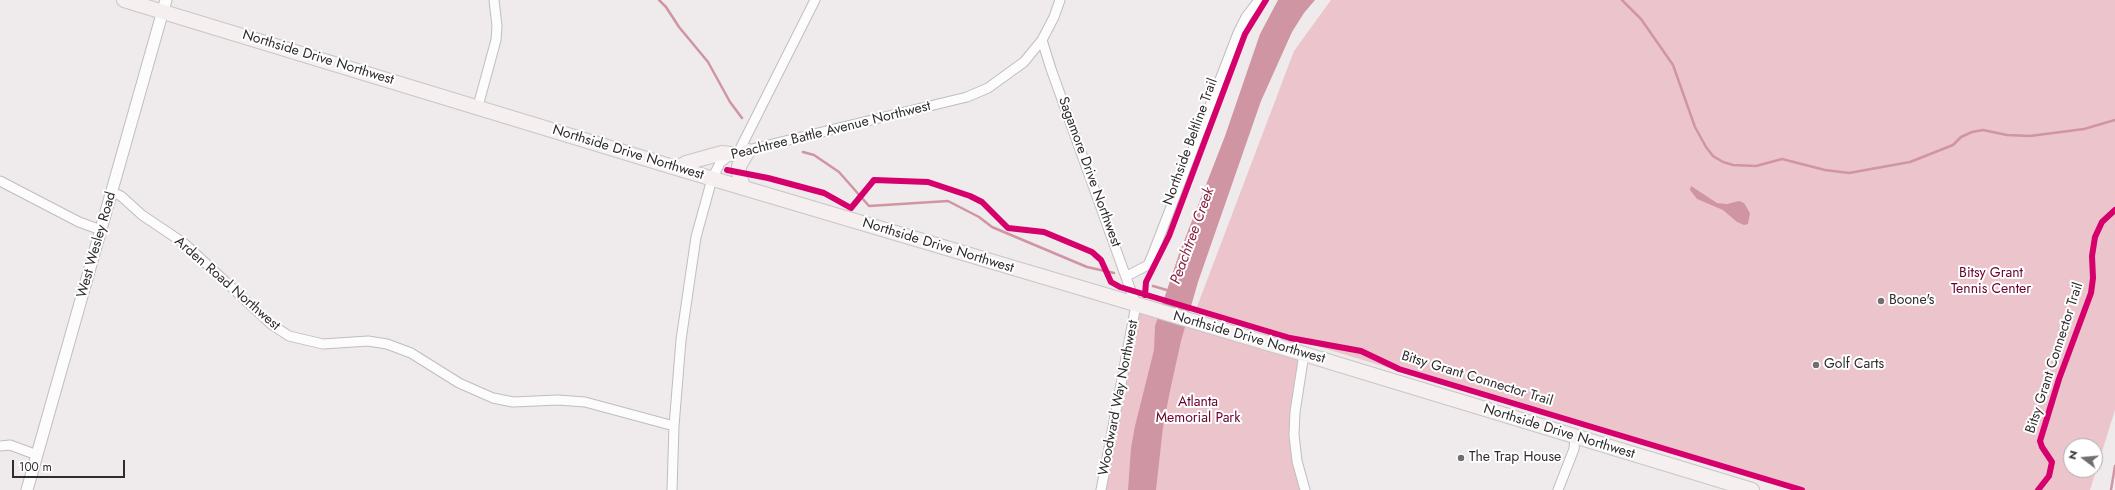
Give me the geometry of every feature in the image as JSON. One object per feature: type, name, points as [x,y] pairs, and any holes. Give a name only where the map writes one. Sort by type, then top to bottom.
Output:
[{"type":"main road","name":"Northside Drive Northwest","points":[[124,0],[164,6],[677,168],[1151,310],[1304,354],[1752,490]]},
{"type":"main road","points":[[677,168],[686,163],[722,153],[739,153],[739,173],[743,187]]},
{"type":"street","points":[[478,106],[496,40],[497,26],[494,0]]},
{"type":"street","points":[[739,153],[815,0]]},
{"type":"street","name":"Peachtree Battle Avenue Northwest","points":[[672,490],[674,426],[680,340],[694,252],[712,178],[720,163],[739,153],[967,96],[988,88],[1024,62],[1042,40],[1054,17],[1060,0]]},
{"type":"street","points":[[1127,276],[1148,265],[1238,34],[1246,17],[1259,0]]},
{"type":"street","name":"West Wesley Road","points":[[27,490],[164,6]]},
{"type":"street","name":"Sagamore Drive Northwest","points":[[1042,40],[1103,214],[1127,276],[1136,305]]},
{"type":"street","points":[[0,181],[79,222],[101,230]]},
{"type":"street","name":"Arden Road Northwest","points":[[112,192],[122,196],[142,215],[185,244],[266,320],[289,336],[323,344],[368,341],[387,344],[411,353],[459,383],[493,398],[513,402],[558,400],[585,402],[674,426]]},
{"type":"street","name":"Woodward Way Northwest","points":[[1101,490],[1136,305]]},
{"type":"street","points":[[1304,354],[1295,412],[1294,435],[1297,461],[1305,490]]},
{"type":"street","points":[[1558,490],[1574,449],[1575,437]]},
{"type":"street","points":[[0,446],[10,445],[37,454]]},
{"type":"green space","name":"Bitsy Grant Tennis Center","points":[[1331,0],[2115,0],[2115,410],[2103,448],[2103,438],[2063,438],[2063,478],[2094,478],[2090,490],[1793,490],[1290,338],[1195,312],[1294,51]]},
{"type":"green space","name":"Atlanta Memorial Park","points":[[1136,301],[1197,327],[1298,360],[1291,414],[1305,490],[1105,490]]},
{"type":"water","name":"Peachtree Creek","points":[[1278,0],[1315,0],[1304,13],[1292,32],[1261,101],[1198,282],[1181,341],[1170,391],[1163,427],[1156,490],[1128,490],[1131,448],[1154,350],[1155,326],[1179,254],[1225,136],[1260,34]]},
{"type":"water","points":[[1691,186],[1717,203],[1727,204],[1739,201],[1744,203],[1750,213],[1748,224],[1744,225],[1737,222],[1723,210],[1697,199],[1690,190]]},
{"type":"waterway","points":[[659,0],[708,62],[730,102],[742,118]]},
{"type":"waterway","points":[[1622,0],[1641,19],[1673,65],[1695,127],[1706,147],[1713,156],[1723,162],[1733,165],[1756,166],[1782,159],[1825,170],[1849,173],[1910,162],[1953,145],[1961,137],[1972,132],[1983,130],[2007,135],[2030,136],[2084,129],[2115,120]]},
{"type":"waterway","points":[[803,152],[814,155],[839,172],[869,206],[948,201],[979,217],[992,227],[1087,267],[1114,273]]},
{"type":"waterway","points":[[1153,286],[1170,291]]},
{"type":"waterway","points":[[2111,490],[2115,466]]},
{"type":"cycle path","name":"Northside Beltline Trail","points":[[1145,295],[1146,282],[1169,236],[1245,34],[1266,0]]},
{"type":"cycle path","name":"Bitsy Grant Connector Trail","points":[[727,170],[768,178],[824,193],[851,208],[874,180],[928,182],[970,196],[982,202],[1008,228],[1044,232],[1092,252],[1101,260],[1111,282],[1120,287],[1290,338],[1361,351],[1399,369],[1802,490]]},
{"type":"cycle path","name":"Bitsy Grant Connector Trail","points":[[2038,490],[2049,476],[2052,462],[2042,447],[2040,441],[2059,379],[2091,293],[2093,278],[2092,256],[2095,237],[2102,222],[2115,210]]},
{"type":"place","name":"Boone's","points":[[1881,301]]},
{"type":"place","name":"Golf Carts","points":[[1816,365]]},
{"type":"place","name":"The Trap House","points":[[1461,458]]}]
